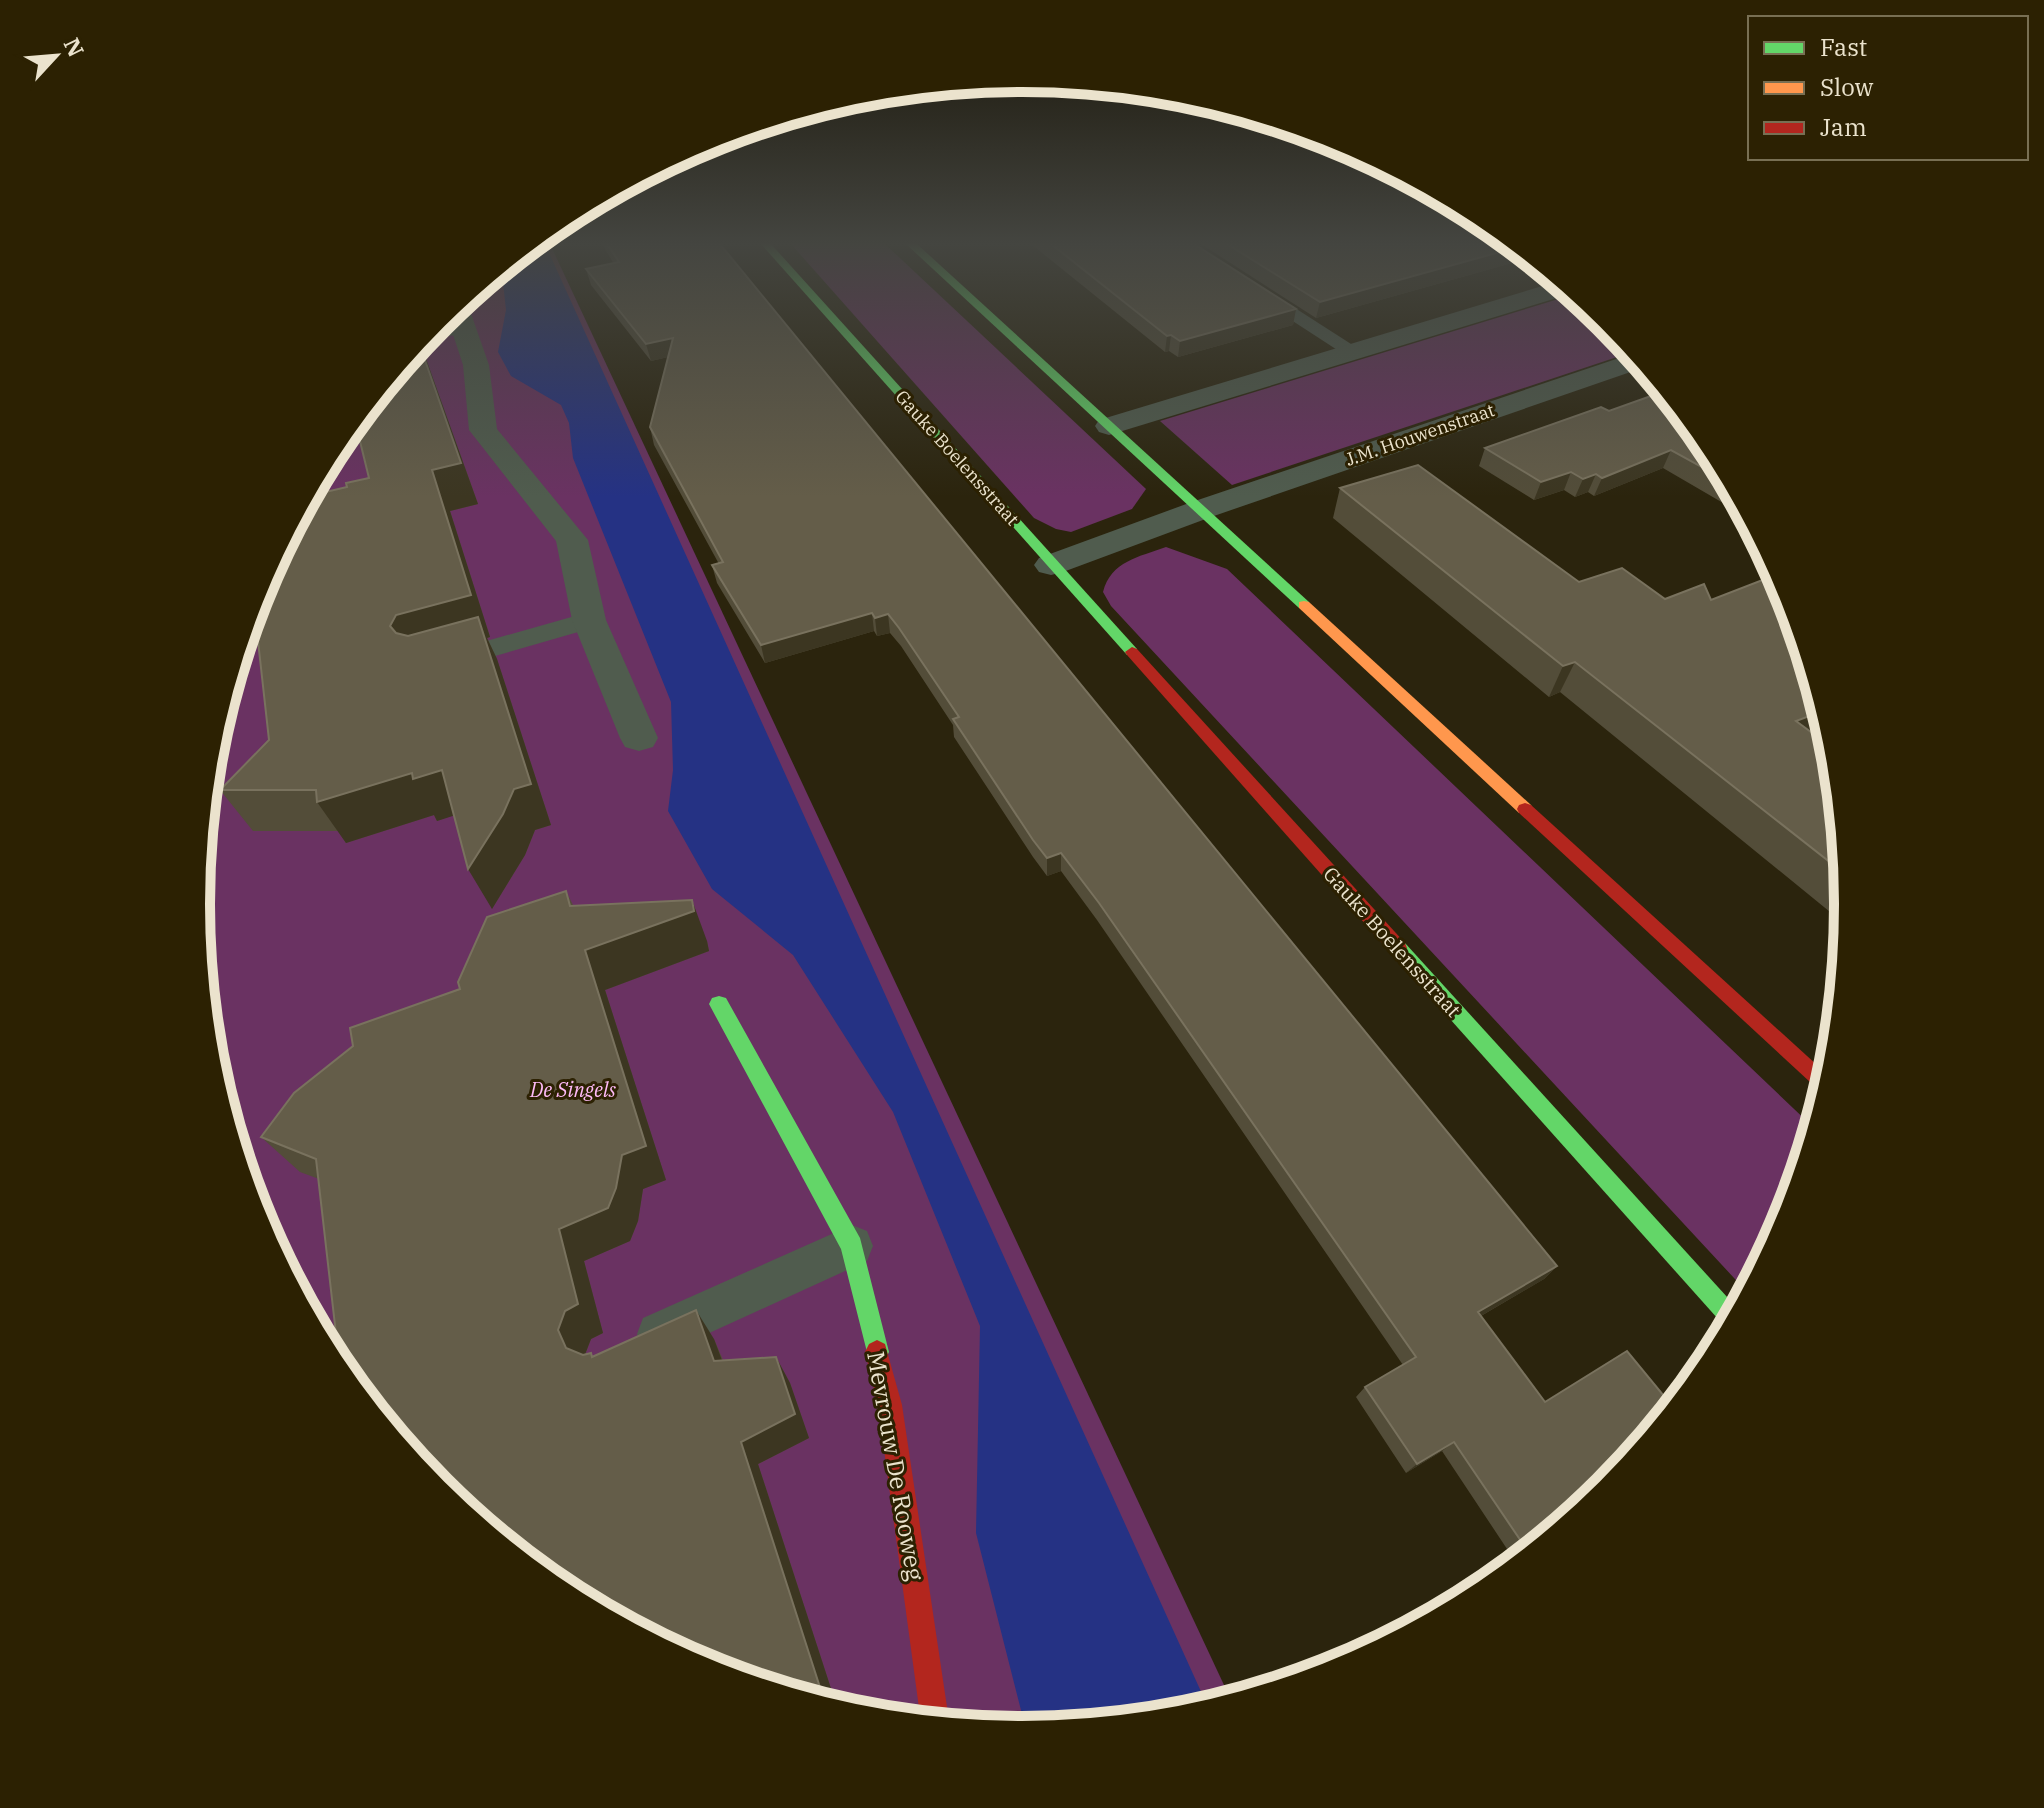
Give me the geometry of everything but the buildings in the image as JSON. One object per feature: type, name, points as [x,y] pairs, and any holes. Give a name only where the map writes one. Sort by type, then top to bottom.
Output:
[{"type":"street","points":[[464,328],[476,365],[483,430],[572,540],[589,620],[639,738]]},
{"type":"street","name":"Gauke Boelensstraat","points":[[841,328],[1724,1311]]},
{"type":"street","points":[[1003,328],[1815,1076]]},
{"type":"street","points":[[1109,426],[1428,328]]},
{"type":"street","name":"J.M. Houwenstraat","points":[[1200,510],[1627,364]]},
{"type":"street","points":[[1051,565],[1200,510]]},
{"type":"street","name":"Mevrouw De Rooweg","points":[[719,1004],[852,1246],[890,1405],[934,1711]]},
{"type":"lane","points":[[1316,328],[1352,351]]},
{"type":"lane","points":[[429,666],[589,620]]},
{"type":"lane","points":[[624,1350],[852,1246]]},
{"type":"green space","name":"De Singels","points":[[450,328],[589,328],[1226,1689],[1128,1709],[1075,1714],[1022,1716],[916,1709],[812,1688],[761,1673],[663,1632],[609,1603],[528,1548],[448,1478],[378,1398],[347,1355],[294,1263],[253,1165],[238,1114],[217,1010],[210,904],[217,798],[238,694],[253,643],[294,545],[347,453],[378,410]]},
{"type":"green space","points":[[866,328],[975,328],[1146,489],[1132,509],[1071,532],[1056,529],[1034,518]]},
{"type":"green space","points":[[1463,328],[1594,328],[1620,356],[1232,485],[1160,421]]},
{"type":"green space","points":[[1166,547],[1227,569],[1805,1119],[1772,1215],[1739,1283],[1111,606],[1103,592],[1107,582],[1112,573],[1136,557]]},
{"type":"shaded area","points":[[503,328],[583,328],[1202,1695],[1128,1709],[1022,1716],[976,1533],[980,1326],[893,1112],[793,955],[712,889],[668,811],[673,770],[671,702],[573,458],[569,423],[561,405],[511,376],[498,352]]},
{"type":"traffic: fast","points":[[842,328],[1132,652]]},
{"type":"traffic: fast","points":[[1003,328],[1304,605]]},
{"type":"traffic: fast","points":[[1398,948],[1724,1311]]},
{"type":"traffic: fast","points":[[719,1004],[852,1246],[877,1352]]},
{"type":"traffic: slow","points":[[1304,605],[1525,809]]},
{"type":"traffic: jam","points":[[1132,652],[1398,948]]},
{"type":"traffic: jam","points":[[1525,809],[1815,1076]]},
{"type":"traffic: jam","points":[[877,1352],[890,1405],[934,1711]]}]
